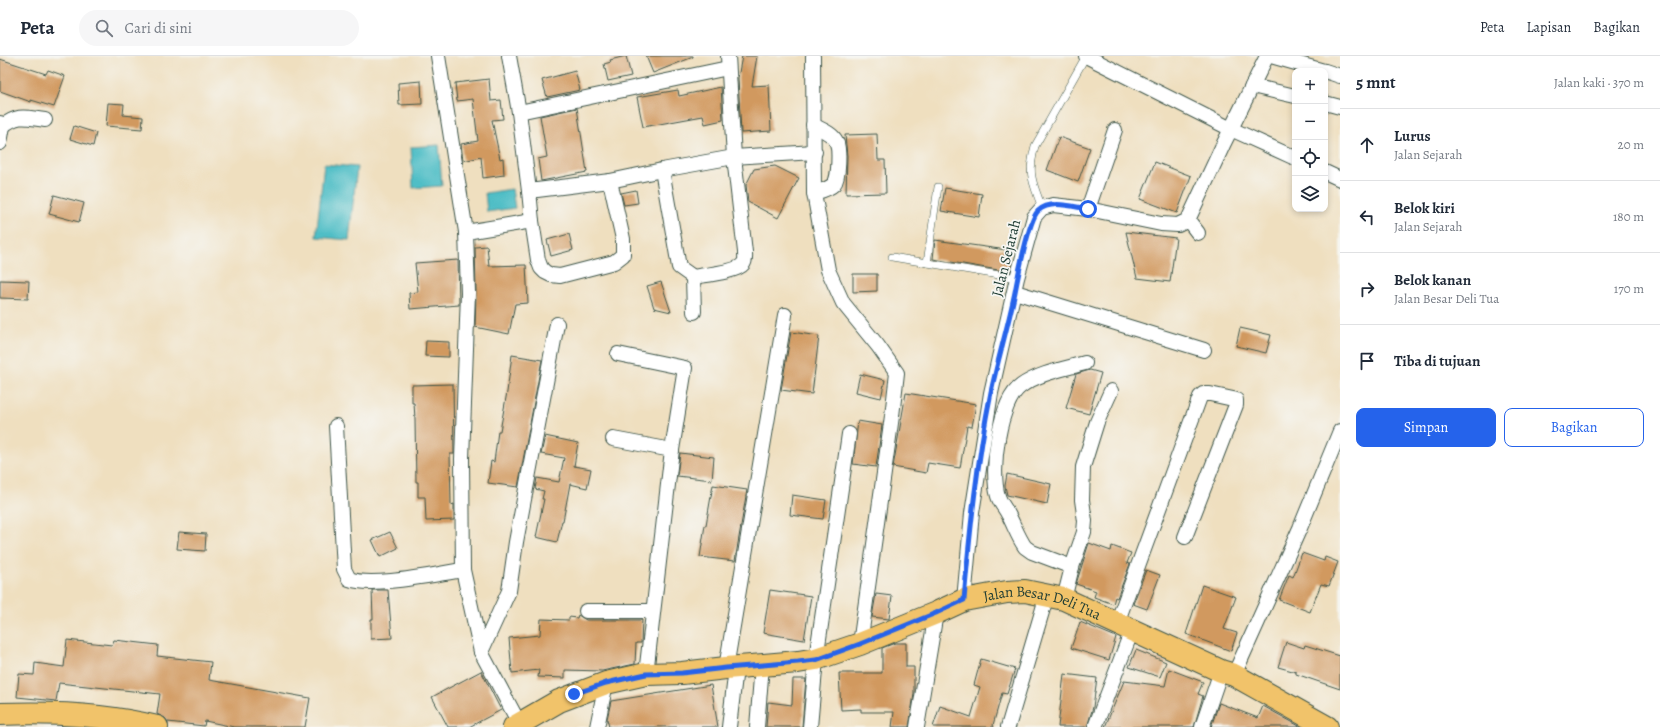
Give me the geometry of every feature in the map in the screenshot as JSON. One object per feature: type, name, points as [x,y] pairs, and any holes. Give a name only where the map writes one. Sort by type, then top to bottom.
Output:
[{"type":"main road","name":"Jalan Besar Deli Tua","points":[[516,725],[559,701],[606,683],[646,674],[682,673],[816,660],[860,644],[964,600],[1013,591],[1025,591],[1056,597],[1124,626],[1227,673],[1327,727]]},
{"type":"main road","points":[[0,714],[70,714],[135,721],[157,727]]},
{"type":"street","points":[[438,56],[466,232],[468,293],[462,459],[463,570],[481,652],[516,725]]},
{"type":"street","points":[[508,56],[519,112],[532,221],[540,268],[551,275],[560,276],[619,260],[623,255],[624,246],[610,181]]},
{"type":"street","points":[[813,56],[813,125],[815,152],[814,193],[828,270],[843,303],[878,346],[897,373],[860,644]]},
{"type":"street","points":[[1086,56],[1292,157]]},
{"type":"street","points":[[1198,233],[1188,220],[1267,56]]},
{"type":"street","points":[[1271,56],[1313,68]]},
{"type":"street","points":[[519,112],[728,62],[734,157],[745,260],[739,267],[693,277],[679,267],[662,170]]},
{"type":"street","points":[[1328,72],[1340,76]]},
{"type":"street","points":[[1252,86],[1292,95]]},
{"type":"street","points":[[1328,104],[1340,107]]},
{"type":"street","points":[[0,143],[2,124],[18,117],[45,120]]},
{"type":"street","points":[[813,125],[830,134],[836,141],[838,150],[838,176],[835,183],[828,188],[814,193]]},
{"type":"street","points":[[1088,209],[1116,130]]},
{"type":"street","points":[[529,191],[610,181],[734,157],[815,152]]},
{"type":"street","points":[[1328,173],[1340,179]]},
{"type":"street","name":"Jalan Sejarah","points":[[964,600],[972,513],[991,393],[1032,222],[1037,212],[1042,208],[1053,204],[1088,209],[1161,224],[1178,225],[1188,220]]},
{"type":"street","points":[[466,232],[532,221]]},
{"type":"street","points":[[693,277],[694,312]]},
{"type":"street","points":[[1015,292],[1204,350]]},
{"type":"street","points":[[729,727],[731,668],[785,315]]},
{"type":"street","points":[[481,652],[509,591],[516,542],[557,324]]},
{"type":"street","points":[[618,354],[685,368],[672,450],[652,611],[646,674]]},
{"type":"street","points":[[1072,567],[1032,552],[1025,547],[998,496],[994,472],[996,447],[1004,414],[1010,398],[1020,386],[1038,378],[1085,363]]},
{"type":"street","points":[[1008,727],[1056,597],[1072,567],[1080,547],[1085,521],[1082,500],[1082,466],[1097,422],[1111,391]]},
{"type":"street","points":[[1095,727],[1124,626],[1200,397],[1203,394],[1210,394],[1236,400],[1236,405],[1186,537]]},
{"type":"street","points":[[336,426],[344,569],[349,579],[358,582],[389,581],[463,570]]},
{"type":"street","points":[[1202,727],[1227,673],[1300,528],[1340,430]]},
{"type":"street","points":[[810,727],[816,660],[849,434]]},
{"type":"street","points":[[613,439],[672,450]]},
{"type":"street","points":[[586,611],[652,611]]},
{"type":"street","points":[[917,727],[936,613]]},
{"type":"street","points":[[757,727],[762,665]]},
{"type":"street","points":[[597,727],[606,683]]},
{"type":"lane","points":[[1042,208],[1030,175],[1035,146],[1086,56]]},
{"type":"lane","points":[[927,263],[938,187]]},
{"type":"lane","points":[[892,257],[1018,278]]},
{"type":"water","points":[[439,145],[442,186],[413,188],[411,147]]},
{"type":"water","points":[[324,164],[357,167],[349,240],[316,237]]},
{"type":"water","points":[[512,189],[515,208],[487,212],[485,193]]},
{"type":"building","points":[[626,56],[631,76],[608,81],[604,64],[611,62],[610,60]]},
{"type":"building","points":[[646,56],[693,56],[693,57],[653,73]]},
{"type":"building","points":[[742,56],[757,56],[752,86],[769,85],[771,131],[741,133],[738,78]]},
{"type":"building","points":[[0,59],[46,74],[48,70],[65,76],[54,107],[31,100],[31,102],[0,91]]},
{"type":"building","points":[[575,71],[580,90],[547,97],[542,80]]},
{"type":"building","points":[[489,79],[491,101],[501,100],[503,119],[492,120],[500,159],[503,158],[504,175],[483,178],[481,157],[463,161],[461,144],[478,141],[473,99],[457,101],[455,83]]},
{"type":"building","points":[[421,81],[422,104],[399,105],[398,83]]},
{"type":"building","points":[[721,87],[723,120],[705,124],[703,116],[643,127],[637,97],[678,90],[679,96]]},
{"type":"building","points":[[108,103],[124,104],[123,115],[143,117],[142,129],[106,126]]},
{"type":"building","points":[[577,108],[587,172],[541,181],[538,159],[547,157],[540,116]]},
{"type":"building","points":[[74,126],[96,133],[93,146],[70,139]]},
{"type":"building","points":[[877,134],[878,160],[885,160],[886,193],[846,194],[847,156],[845,135]]},
{"type":"building","points":[[1059,137],[1090,148],[1078,182],[1047,170]]},
{"type":"building","points":[[1155,162],[1191,176],[1177,213],[1140,199]]},
{"type":"building","points":[[775,166],[799,178],[778,218],[748,202],[746,185],[754,169]]},
{"type":"building","points":[[945,188],[982,194],[979,217],[941,211]]},
{"type":"building","points":[[636,190],[638,203],[624,205],[621,193]]},
{"type":"building","points":[[54,195],[84,203],[79,222],[49,214]]},
{"type":"building","points":[[1126,232],[1176,238],[1170,282],[1137,278]]},
{"type":"building","points":[[569,234],[573,250],[551,256],[547,240]]},
{"type":"building","points":[[935,240],[1007,250],[1005,261],[1013,262],[1010,272],[933,259]]},
{"type":"building","points":[[487,246],[489,266],[526,265],[528,303],[515,304],[509,334],[475,327],[475,247]]},
{"type":"building","points":[[458,260],[459,305],[410,309],[409,293],[418,292],[415,263]]},
{"type":"building","points":[[853,274],[877,274],[877,291],[853,292]]},
{"type":"building","points":[[0,280],[29,281],[28,299],[0,298]]},
{"type":"building","points":[[661,282],[671,312],[654,308],[647,286]]},
{"type":"building","points":[[1240,328],[1271,335],[1266,353],[1236,346]]},
{"type":"building","points":[[791,332],[819,336],[812,394],[781,390]]},
{"type":"building","points":[[426,341],[449,342],[449,357],[425,356]]},
{"type":"building","points":[[512,355],[542,360],[518,487],[488,483],[491,461],[494,462],[498,431],[500,431]]},
{"type":"building","points":[[1090,370],[1101,373],[1089,414],[1066,408],[1076,374]]},
{"type":"building","points":[[860,374],[885,380],[881,398],[856,392]]},
{"type":"building","points":[[453,384],[454,454],[450,454],[451,505],[454,504],[454,520],[426,521],[425,497],[418,497],[418,482],[416,482],[415,419],[414,403],[412,403],[412,385]]},
{"type":"building","points":[[906,393],[976,404],[972,427],[967,426],[960,468],[928,463],[926,473],[893,467]]},
{"type":"building","points":[[858,421],[882,425],[876,467],[853,464]]},
{"type":"building","points":[[545,436],[578,443],[574,466],[591,469],[587,488],[570,484],[563,521],[557,542],[536,537],[544,499],[542,499],[544,491],[535,489],[537,478],[559,482],[564,458],[541,454]]},
{"type":"building","points":[[680,453],[714,457],[712,480],[677,476]]},
{"type":"building","points":[[1007,474],[1051,484],[1047,504],[1007,495],[1005,486]]},
{"type":"building","points":[[713,485],[747,490],[735,561],[700,557]]},
{"type":"building","points":[[792,495],[826,500],[823,519],[790,515]]},
{"type":"building","points":[[179,532],[206,534],[205,551],[177,549]]},
{"type":"building","points":[[390,532],[398,548],[380,557],[372,540]]},
{"type":"building","points":[[1089,543],[1111,551],[1112,546],[1131,553],[1127,563],[1130,564],[1117,598],[1115,597],[1113,604],[1094,597],[1096,591],[1076,584]]},
{"type":"building","points":[[1302,553],[1324,561],[1325,557],[1338,562],[1329,586],[1321,584],[1310,612],[1279,600],[1289,575],[1293,577]]},
{"type":"building","points":[[1146,570],[1160,575],[1147,609],[1133,604]]},
{"type":"building","points":[[1202,585],[1236,597],[1224,629],[1237,633],[1231,651],[1186,634]]},
{"type":"building","points":[[372,590],[388,590],[392,638],[371,639],[371,619],[373,619]]},
{"type":"building","points":[[770,590],[811,596],[804,640],[763,633]]},
{"type":"building","points":[[876,594],[892,596],[889,619],[872,617]]},
{"type":"building","points":[[578,615],[586,620],[642,620],[641,643],[636,643],[635,664],[602,671],[565,670],[565,678],[538,677],[539,670],[512,673],[509,638],[540,635],[541,619],[569,620],[569,617],[577,618]]},
{"type":"building","points":[[1080,622],[1116,637],[1109,660],[1071,648]]},
{"type":"building","points":[[67,640],[112,645],[114,640],[158,645],[157,656],[211,662],[209,680],[310,698],[305,727],[234,727],[205,721],[204,726],[168,722],[165,718],[157,714],[160,694],[59,683],[56,701],[17,697],[19,674],[34,675],[35,663],[64,667]]},
{"type":"building","points":[[1286,642],[1304,648],[1305,645],[1340,656],[1340,689],[1296,674],[1296,672],[1278,667]]},
{"type":"building","points":[[895,643],[906,643],[906,667],[914,667],[914,694],[909,727],[892,727],[894,712],[861,712],[861,709],[841,710],[839,673],[882,673],[882,648]]},
{"type":"building","points":[[1136,650],[1166,662],[1160,677],[1129,667]]},
{"type":"building","points":[[981,659],[1015,669],[1007,694],[1002,693],[993,725],[994,727],[933,727],[940,706],[971,717],[980,687],[974,685]]},
{"type":"building","points":[[1169,669],[1203,682],[1198,694],[1203,696],[1194,727],[1105,727],[1124,681],[1165,686]]},
{"type":"building","points":[[481,671],[501,710],[469,727],[448,727],[432,697]]},
{"type":"building","points":[[1064,674],[1097,678],[1093,707],[1087,727],[1058,727]]},
{"type":"building","points":[[793,679],[806,679],[802,727],[766,727],[768,702],[792,705]]},
{"type":"building","points":[[711,685],[718,727],[609,727],[607,719],[611,701]]},
{"type":"building","points":[[1219,703],[1258,718],[1263,706],[1301,727],[1211,727]]},
{"type":"route","points":[[574,694],[606,683],[646,674],[682,673],[816,660],[860,644],[964,600],[972,513],[991,393],[1032,222],[1037,212],[1042,208],[1053,204],[1088,209]]}]
